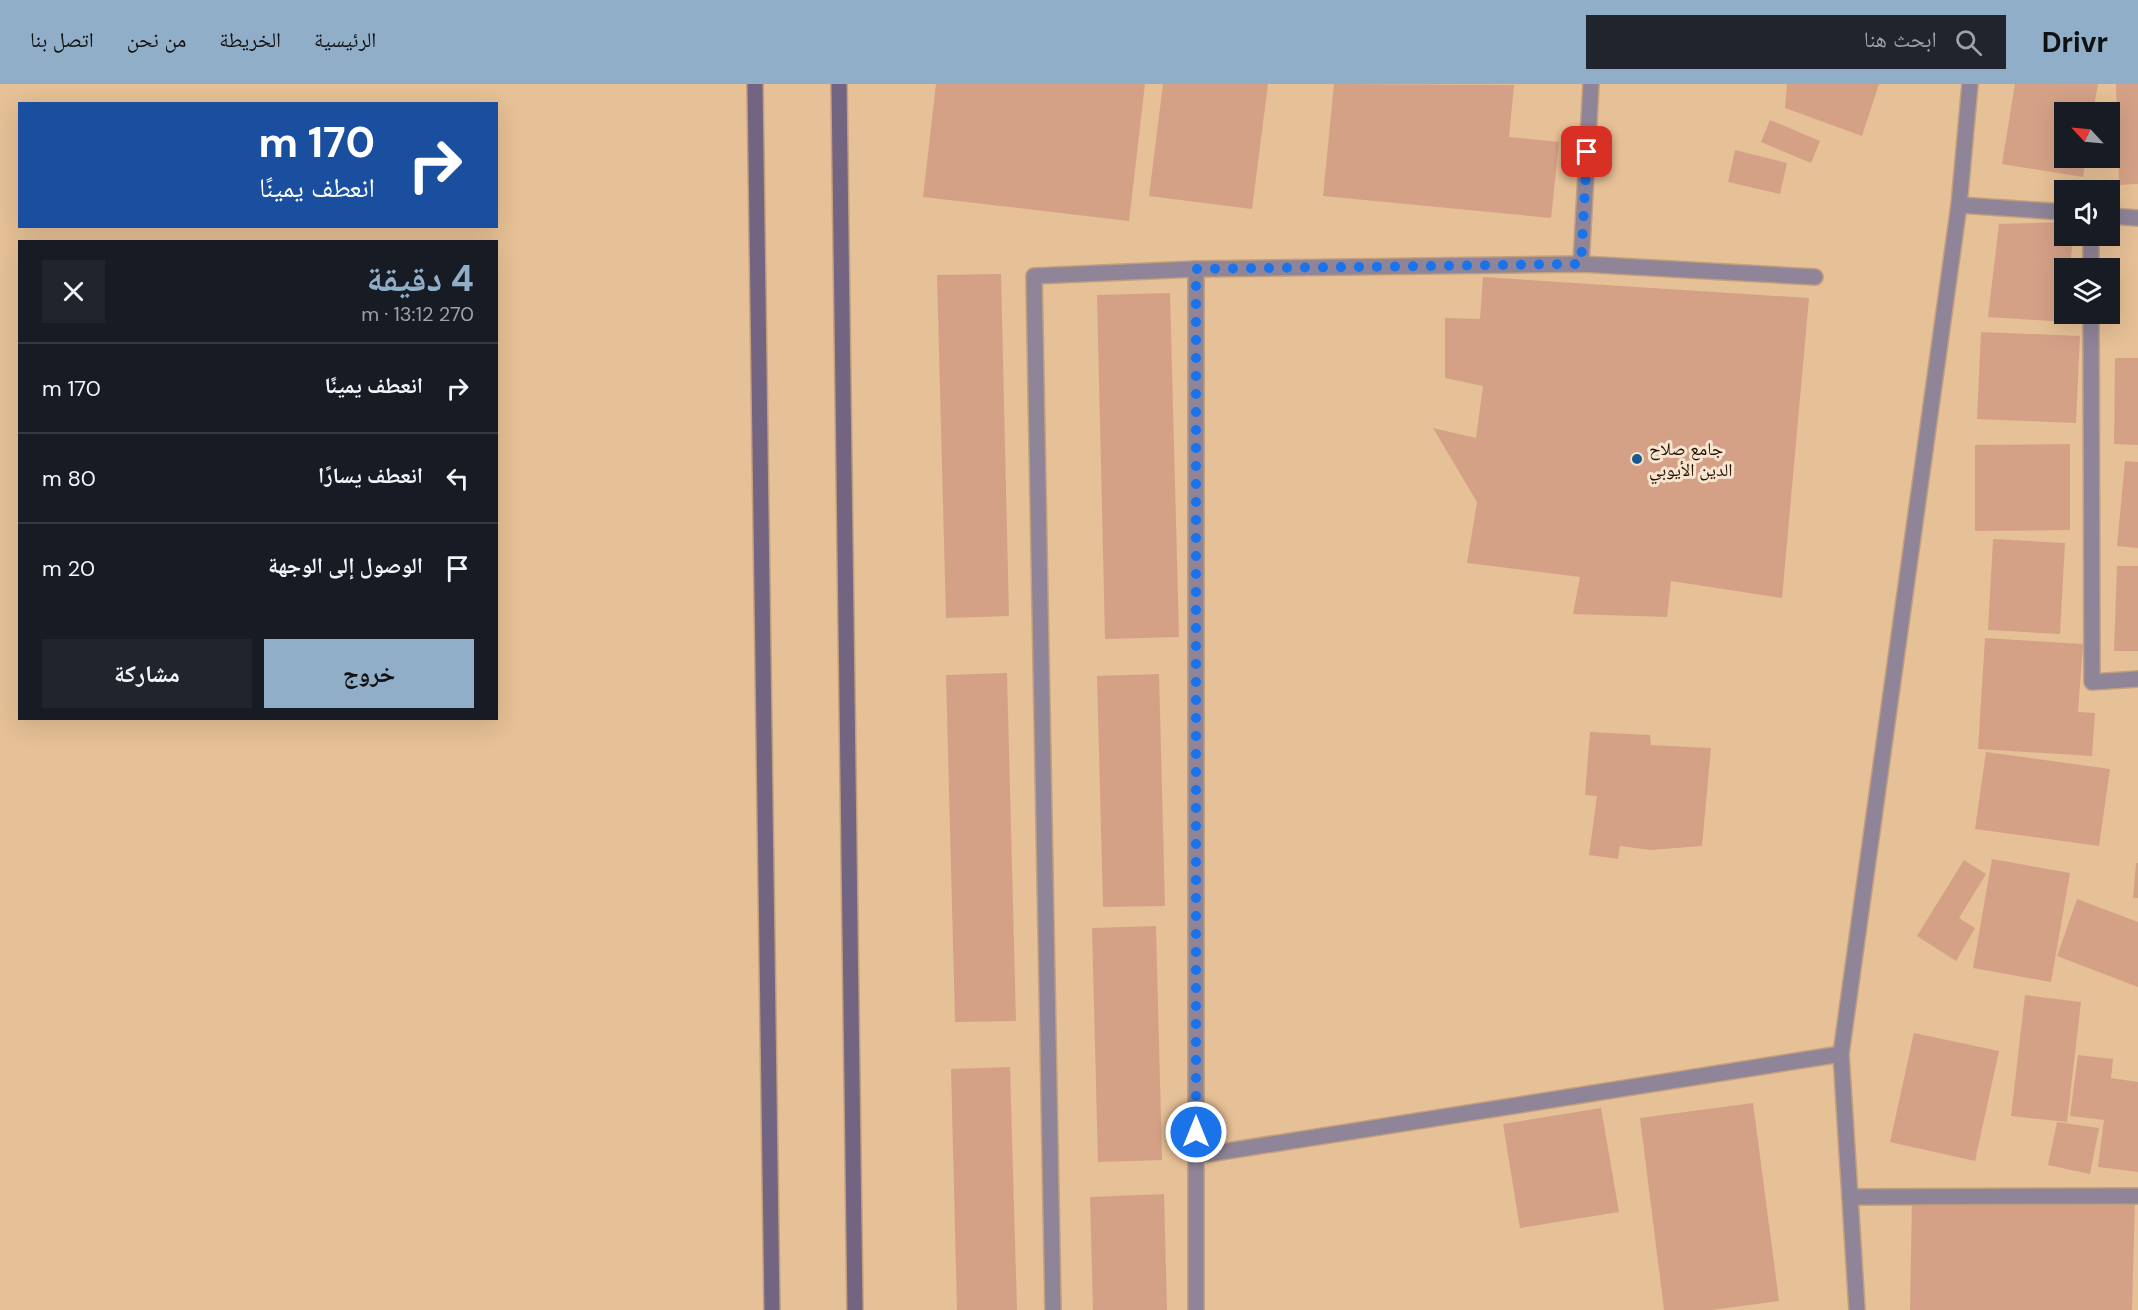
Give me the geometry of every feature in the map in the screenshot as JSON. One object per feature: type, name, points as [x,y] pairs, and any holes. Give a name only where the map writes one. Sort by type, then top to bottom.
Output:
[{"type":"street","points":[[755,84],[772,1310]]},
{"type":"street","points":[[839,84],[855,1310]]},
{"type":"street","points":[[1581,264],[1591,84]]},
{"type":"street","points":[[1857,1310],[1841,1054],[1959,205],[1970,84]]},
{"type":"street","points":[[1959,205],[2054,211]]},
{"type":"street","points":[[2120,217],[2138,218]]},
{"type":"street","points":[[1053,1310],[1034,276],[1196,269],[1581,264],[1815,277]]},
{"type":"street","points":[[1196,269],[1196,1310]]},
{"type":"street","points":[[2091,324],[2092,682],[2138,679]]},
{"type":"street","points":[[1196,1156],[1841,1054]]},
{"type":"street","points":[[1850,1197],[2138,1196]]},
{"type":"building","points":[[936,84],[1145,84],[1129,221],[923,197]]},
{"type":"building","points":[[1163,84],[1268,84],[1252,209],[1149,196]]},
{"type":"building","points":[[1334,84],[1514,85],[1509,137],[1559,142],[1551,218],[1323,196]]},
{"type":"building","points":[[1787,84],[1879,84],[1862,136],[1785,108]]},
{"type":"building","points":[[2015,84],[2098,84],[2095,102],[2054,102],[2054,168],[2084,168],[2083,177],[2002,164]]},
{"type":"building","points":[[2116,84],[2138,84],[2138,184],[2120,185],[2120,102],[2117,102]]},
{"type":"building","points":[[1770,120],[1820,141],[1811,163],[1761,142]]},
{"type":"building","points":[[1735,150],[1787,163],[1780,194],[1728,182]]},
{"type":"building","points":[[2054,222],[2054,246],[2072,246],[2071,258],[2054,258],[2054,321],[1988,317],[1999,224]]},
{"type":"building","points":[[1001,274],[1009,616],[946,618],[937,275]]},
{"type":"building","points":[[1483,277],[1809,298],[1782,598],[1671,581],[1667,617],[1573,614],[1580,577],[1467,563],[1477,502],[1433,428],[1476,438],[1483,386],[1445,378],[1445,318],[1480,319]]},
{"type":"building","points":[[1170,293],[1179,637],[1105,639],[1097,295]]},
{"type":"building","points":[[1981,332],[2080,336],[2076,423],[1977,419]]},
{"type":"building","points":[[2115,358],[2138,358],[2138,445],[2114,444]]},
{"type":"building","points":[[2070,444],[2070,530],[1975,531],[1975,445]]},
{"type":"building","points":[[2125,461],[2138,462],[2138,548],[2117,546]]},
{"type":"building","points":[[1993,539],[2065,543],[2060,634],[1988,630]]},
{"type":"building","points":[[2117,566],[2138,566],[2138,651],[2114,651]]},
{"type":"building","points":[[1985,638],[2083,644],[2078,712],[2095,713],[2092,756],[1978,749]]},
{"type":"building","points":[[1007,673],[1016,1021],[955,1022],[946,675]]},
{"type":"building","points":[[1159,674],[1165,906],[1103,907],[1097,676]]},
{"type":"building","points":[[1590,732],[1650,735],[1651,745],[1711,748],[1702,846],[1650,850],[1620,846],[1618,859],[1589,855],[1597,796],[1585,795]]},
{"type":"building","points":[[1986,752],[2110,769],[2099,846],[1975,829]]},
{"type":"building","points":[[1992,859],[2070,873],[2051,982],[1973,968]]},
{"type":"building","points":[[1964,860],[1986,874],[1959,918],[1975,928],[1956,961],[1917,936]]},
{"type":"building","points":[[2136,863],[2138,863],[2138,898],[2133,898]]},
{"type":"building","points":[[2077,899],[2138,922],[2138,987],[2057,956]]},
{"type":"building","points":[[1156,926],[1162,1160],[1098,1162],[1092,928]]},
{"type":"building","points":[[2025,995],[2081,1002],[2067,1122],[2011,1116]]},
{"type":"building","points":[[1914,1033],[1999,1051],[1975,1161],[1890,1142]]},
{"type":"building","points":[[2078,1055],[2113,1059],[2111,1078],[2138,1082],[2138,1172],[2098,1167],[2104,1120],[2070,1116]]},
{"type":"building","points":[[1010,1067],[1017,1310],[957,1310],[951,1069]]},
{"type":"building","points":[[1753,1103],[1779,1301],[1712,1310],[1664,1310],[1640,1118]]},
{"type":"building","points":[[1601,1108],[1619,1212],[1520,1228],[1503,1124]]},
{"type":"building","points":[[2057,1122],[2099,1128],[2090,1174],[2048,1165]]},
{"type":"building","points":[[1164,1194],[1167,1310],[1093,1310],[1090,1197]]},
{"type":"building","points":[[1912,1198],[2135,1201],[2132,1310],[1910,1310]]},
{"type":"place","name":"جامع صلاح الدين الأيوبي","points":[[1637,459]]},
{"type":"route","points":[[1196,1132],[1196,269],[1581,264],[1587,152]]}]
